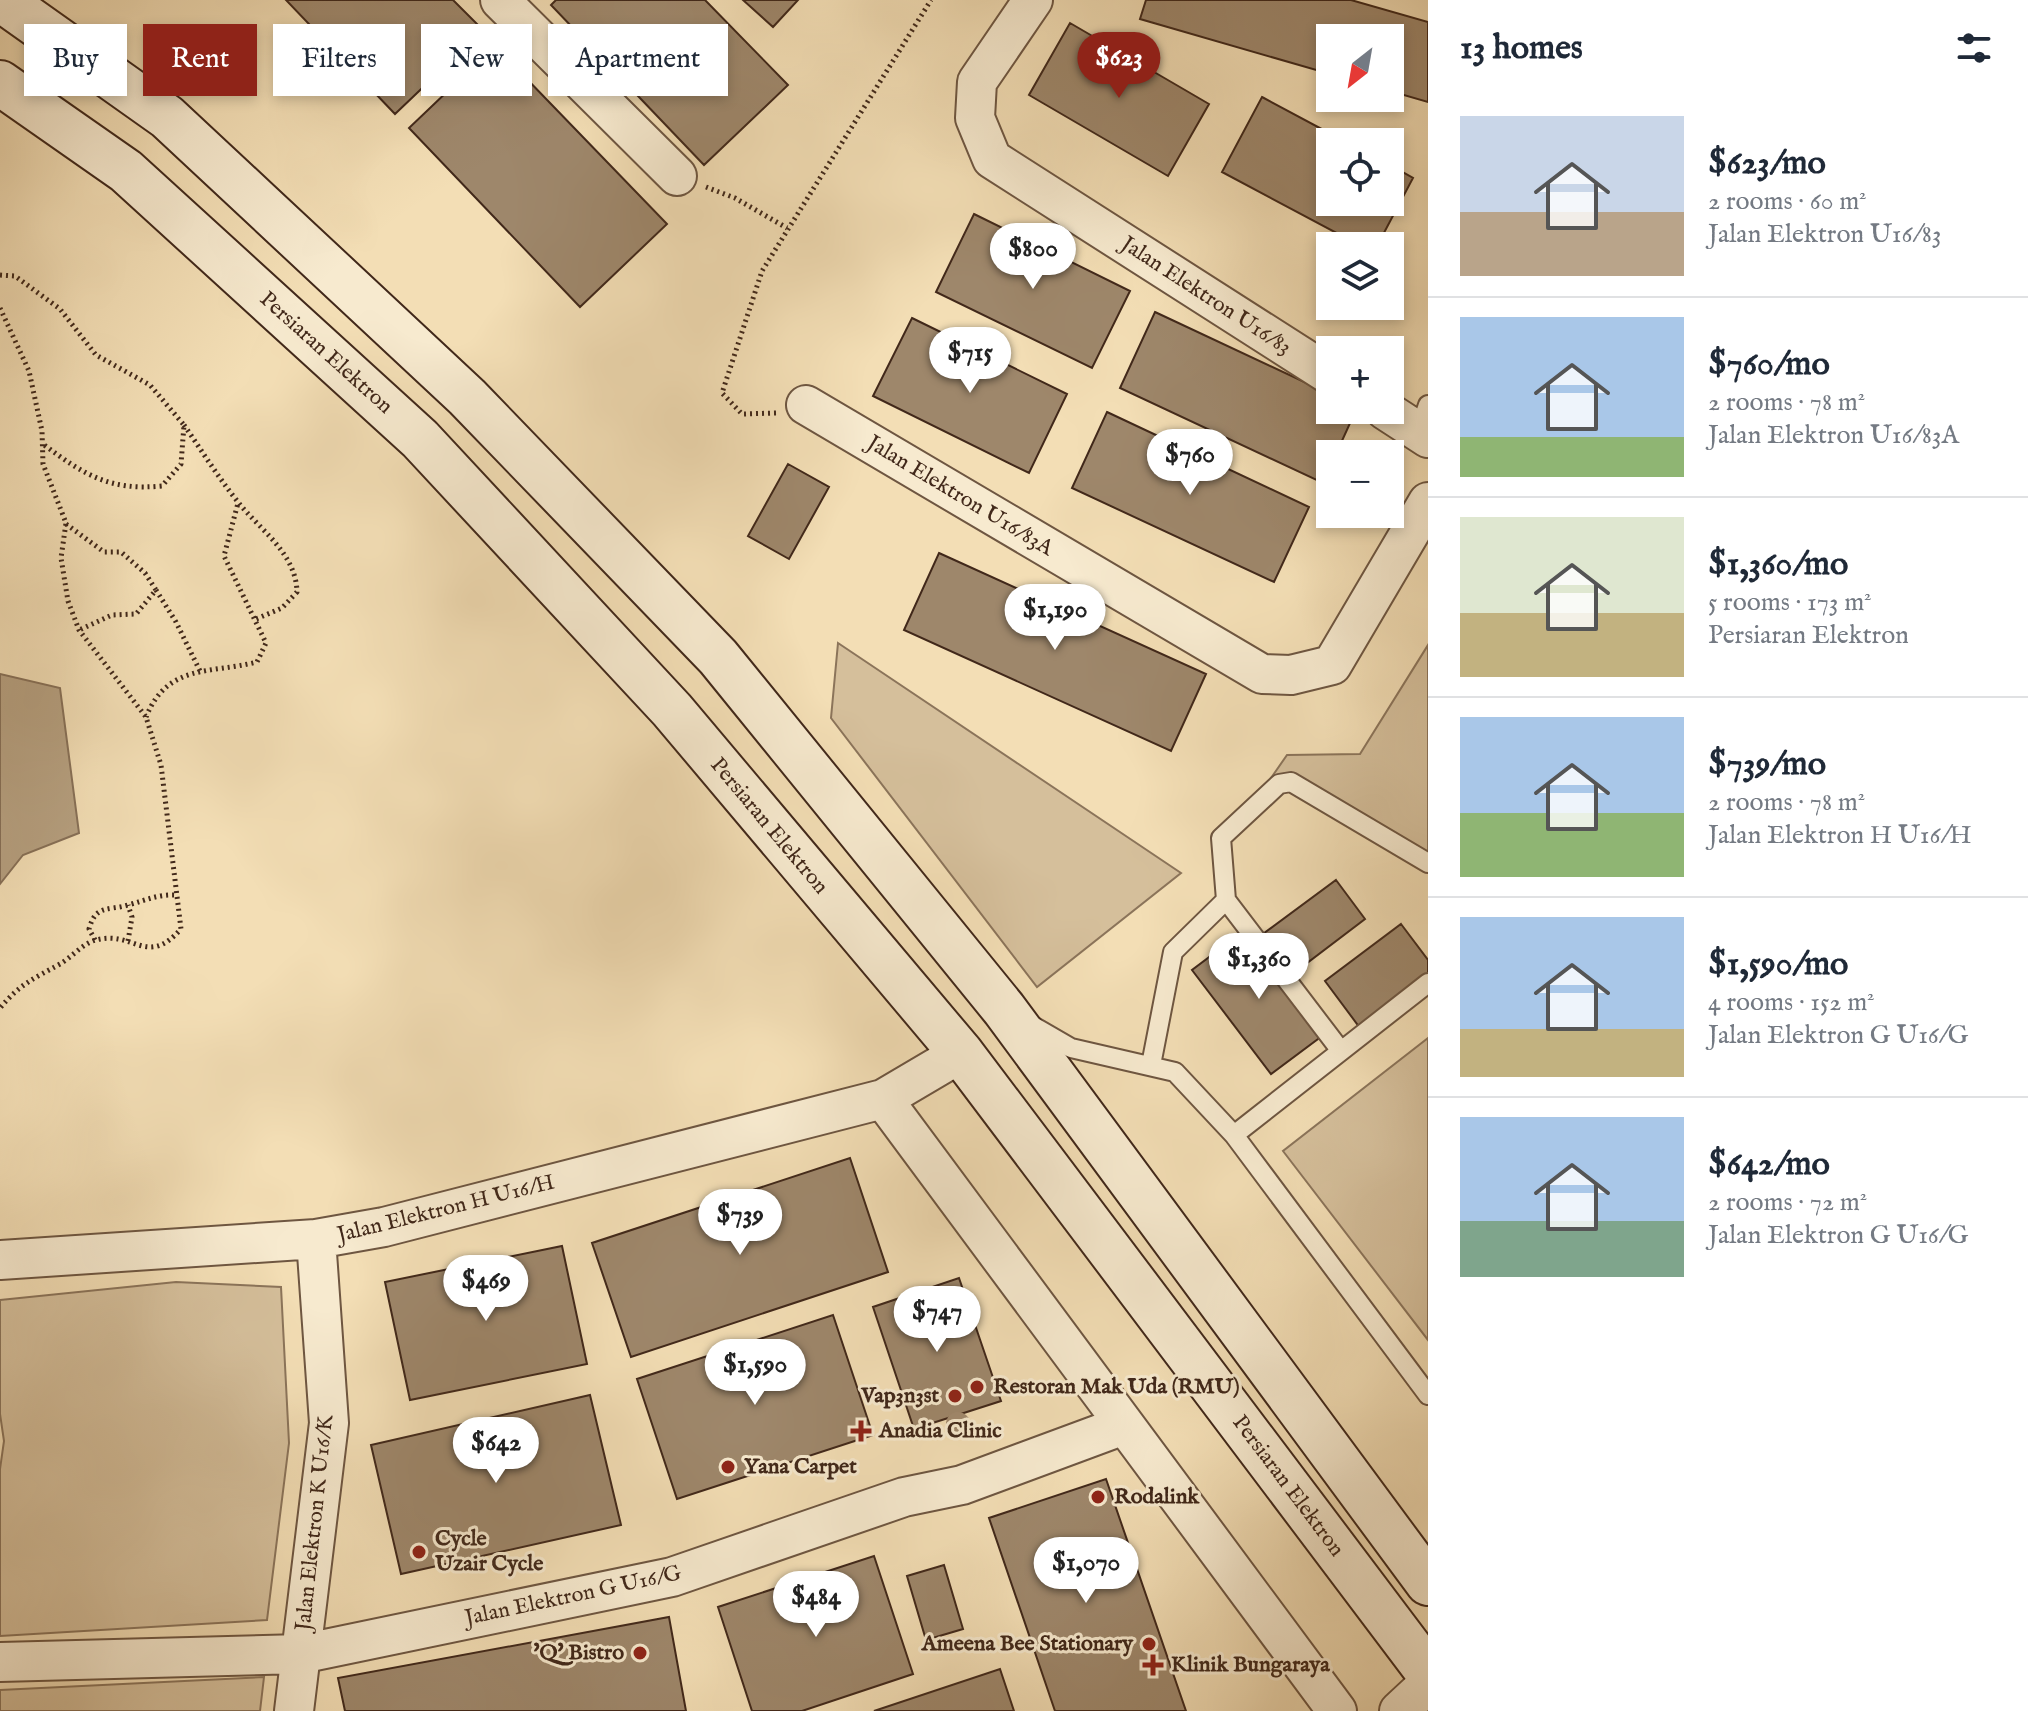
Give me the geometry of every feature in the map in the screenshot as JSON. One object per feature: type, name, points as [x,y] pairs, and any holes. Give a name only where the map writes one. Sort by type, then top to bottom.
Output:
[{"type":"main road","points":[[2,0],[167,117],[467,397],[718,657],[1004,1009],[1428,1583]]},
{"type":"main road","name":"Persiaran Elektron","points":[[0,83],[126,171],[420,439],[672,710],[961,1053],[1428,1672]]},
{"type":"street","points":[[500,0],[677,176]]},
{"type":"street","name":"Jalan Elektron U16/83","points":[[1033,0],[977,82],[975,118],[992,159],[1316,366]]},
{"type":"street","name":"Jalan Elektron U16/83A","points":[[806,405],[1262,674],[1291,675],[1332,665],[1428,502]]},
{"type":"street","points":[[1404,417],[1425,425]]},
{"type":"street","name":"Jalan Elektron H U16/H","points":[[0,1260],[316,1239],[384,1227],[883,1099],[961,1053]]},
{"type":"street","points":[[883,1099],[1337,1711]]},
{"type":"street","name":"Jalan Elektron K U16/K","points":[[294,1711],[329,1423],[316,1239]]},
{"type":"street","name":"Jalan Elektron G U16/G","points":[[0,1662],[301,1654],[672,1577],[904,1497],[962,1485],[1124,1425]]},
{"type":"street","points":[[1399,1711],[1428,1684]]},
{"type":"lane","points":[[1341,1051],[1226,900],[1221,838],[1279,784],[1291,782],[1428,863]]},
{"type":"lane","points":[[1151,1065],[1173,952],[1226,900]]},
{"type":"lane","points":[[1234,1135],[1428,983]]},
{"type":"lane","points":[[1004,1009],[1071,1048],[1175,1072],[1234,1135],[1428,1395]]},
{"type":"path","points":[[806,405],[776,412],[742,414],[722,393],[762,271],[931,0]]},
{"type":"path","points":[[677,176],[735,198],[787,228]]},
{"type":"path","points":[[0,275],[15,276],[60,309],[96,355],[150,385],[184,425],[238,503],[274,540],[297,574],[297,592],[282,608],[256,619]]},
{"type":"path","points":[[0,308],[29,371],[43,464],[66,523],[61,558],[68,601],[79,630],[146,717],[161,765],[181,929],[167,945],[148,950],[128,941],[95,940],[60,964],[27,979],[0,1008]]},
{"type":"path","points":[[42,444],[73,467],[111,485],[135,488],[162,486],[181,464],[184,425]]},
{"type":"path","points":[[146,717],[154,696],[166,683],[200,671],[257,662],[266,643],[224,556],[238,503]]},
{"type":"path","points":[[66,523],[104,552],[121,552],[145,573],[176,622],[200,671]]},
{"type":"path","points":[[79,630],[112,615],[136,614],[156,590]]},
{"type":"path","points":[[95,940],[89,929],[92,916],[103,908],[128,905],[157,894],[178,895]]},
{"type":"path","points":[[128,905],[132,917],[128,941]]},
{"type":"shaded area","points":[[838,643],[1181,873],[1037,987],[831,718]]},
{"type":"shaded area","points":[[1428,645],[1428,862],[1271,778],[1287,755],[1360,754]]},
{"type":"shaded area","points":[[0,674],[60,688],[79,833],[23,855],[0,884]]},
{"type":"shaded area","points":[[1428,1038],[1428,1340],[1283,1151]]},
{"type":"shaded area","points":[[176,1282],[281,1287],[289,1443],[267,1620],[0,1636],[0,1469],[4,1441],[0,1414],[0,1300]]},
{"type":"shaded area","points":[[264,1677],[260,1711],[0,1711],[0,1690]]},
{"type":"building","points":[[286,0],[453,0],[477,24],[421,24],[421,89],[395,114],[378,96],[405,96],[405,24],[309,24]]},
{"type":"building","points":[[556,0],[705,0],[788,85],[704,165],[638,96],[728,96],[728,24],[569,24],[551,5]]},
{"type":"building","points":[[743,0],[798,0],[773,27]]},
{"type":"building","points":[[1146,0],[1351,0],[1428,22],[1428,102],[1404,95],[1404,24],[1316,24],[1316,70],[1140,19]]},
{"type":"building","points":[[1070,23],[1209,104],[1168,176],[1029,95]]},
{"type":"building","points":[[532,84],[667,224],[580,307],[409,128],[443,96],[532,96]]},
{"type":"building","points":[[1262,97],[1320,128],[1316,128],[1316,216],[1393,216],[1384,232],[1335,232],[1222,172]]},
{"type":"building","points":[[1404,173],[1413,178],[1404,195]]},
{"type":"building","points":[[974,214],[1130,291],[1092,368],[936,292]]},
{"type":"building","points":[[1155,312],[1316,387],[1316,424],[1350,424],[1342,440],[1316,440],[1316,480],[1120,388]]},
{"type":"building","points":[[912,318],[1067,394],[1029,473],[873,396]]},
{"type":"building","points":[[1107,412],[1309,507],[1274,582],[1072,488]]},
{"type":"building","points":[[788,464],[829,487],[789,559],[748,536]]},
{"type":"building","points":[[939,553],[1206,674],[1171,751],[904,630]]},
{"type":"building","points":[[1336,880],[1365,919],[1286,979],[1256,939]]},
{"type":"building","points":[[1401,924],[1428,960],[1428,978],[1360,1028],[1325,981]]},
{"type":"building","points":[[1248,928],[1326,1033],[1271,1074],[1192,970]]},
{"type":"building","points":[[850,1158],[888,1272],[631,1357],[592,1243]]},
{"type":"building","points":[[562,1246],[587,1364],[410,1400],[385,1282]]},
{"type":"building","points":[[959,1278],[1001,1401],[914,1429],[873,1307]]},
{"type":"building","points":[[833,1315],[873,1435],[677,1499],[637,1379]]},
{"type":"building","points":[[590,1395],[621,1525],[401,1574],[371,1445]]},
{"type":"building","points":[[1106,1479],[1186,1711],[1055,1711],[989,1518]]},
{"type":"building","points":[[874,1556],[913,1674],[802,1711],[752,1711],[718,1607]]},
{"type":"building","points":[[944,1565],[963,1629],[926,1640],[907,1576]]},
{"type":"building","points":[[669,1617],[686,1711],[345,1711],[338,1678]]},
{"type":"building","points":[[1000,1669],[1014,1711],[874,1711]]},
{"type":"place","name":"Restoran Mak Uda (RMU)","points":[[977,1387]]},
{"type":"place","name":"Vap3n3st","points":[[955,1396]]},
{"type":"place","name":"Anadia Clinic","points":[[861,1431]]},
{"type":"place","name":"Yana Carpet","points":[[728,1467]]},
{"type":"place","name":"Rodalink","points":[[1098,1497]]},
{"type":"place","name":"Cycle Uzair Cycle","points":[[419,1552]]},
{"type":"place","name":"Ameena Bee Stationary","points":[[1149,1644]]},
{"type":"place","name":"'Q' Bistro","points":[[640,1653]]},
{"type":"place","name":"Klinik Bungaraya","points":[[1153,1665]]}]
